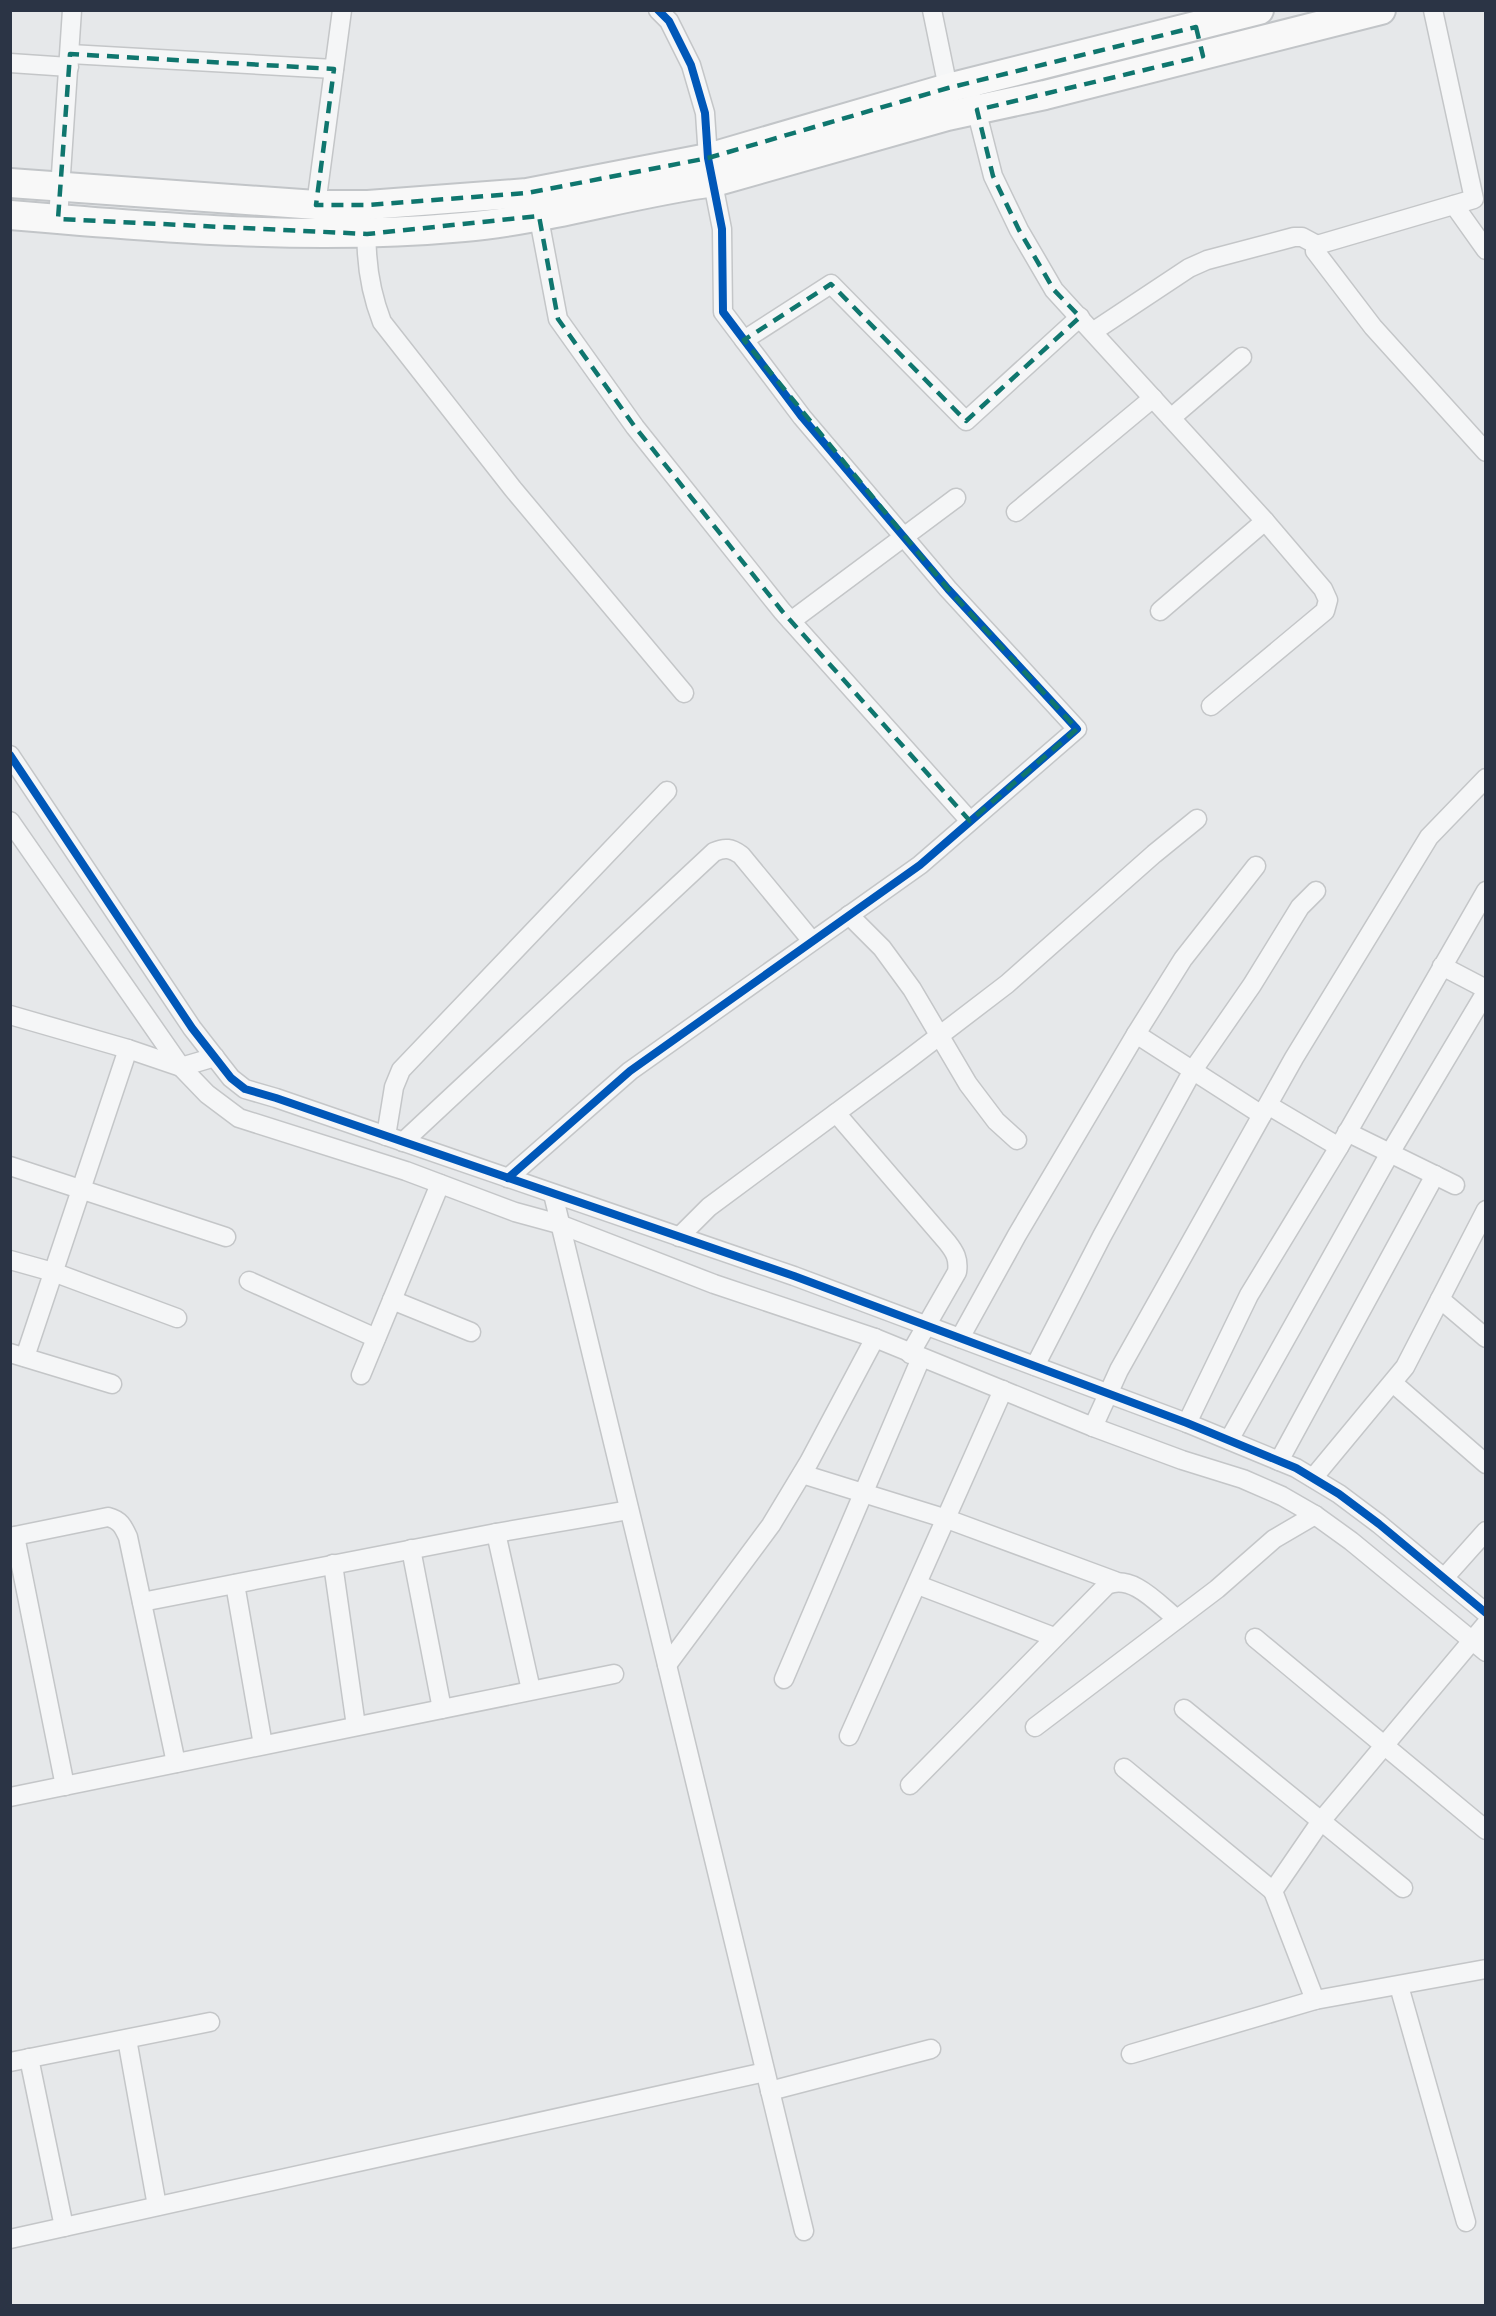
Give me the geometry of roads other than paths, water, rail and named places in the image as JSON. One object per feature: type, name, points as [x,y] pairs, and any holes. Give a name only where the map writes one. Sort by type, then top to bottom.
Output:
[{"type":"main road","points":[[10,183],[316,205],[537,204],[678,186],[711,170],[958,86],[1194,19],[1259,10]]},
{"type":"main road","points":[[711,170],[977,110],[1203,56],[1381,10]]},
{"type":"main road","points":[[10,215],[205,230],[367,234],[466,227],[537,204]]},
{"type":"street","points":[[58,219],[72,10]]},
{"type":"street","points":[[316,205],[342,10]]},
{"type":"street","points":[[508,1178],[630,1071],[920,865],[1077,729],[948,590],[802,417],[723,312],[722,229],[711,170],[705,113],[691,65],[669,21],[658,10]]},
{"type":"street","points":[[932,10],[958,86],[977,110],[993,176],[1019,230],[1054,290],[1094,331],[1265,521],[1323,589],[1328,600],[1325,611],[1211,706]]},
{"type":"street","points":[[1094,331],[1189,268],[1208,260],[1294,237],[1302,237],[1317,245],[1480,197],[1433,10]]},
{"type":"street","points":[[1194,19],[1203,56]]},
{"type":"street","points":[[10,63],[70,60],[334,69]]},
{"type":"street","points":[[368,204],[370,280],[375,305],[382,322],[513,489],[684,693]]},
{"type":"street","points":[[537,204],[558,319],[635,427],[791,621],[970,821]]},
{"type":"street","points":[[1454,205],[1485,250]]},
{"type":"street","points":[[1317,245],[1315,251],[1317,257],[1373,327],[1485,452]]},
{"type":"street","points":[[744,340],[831,284],[966,421],[1080,317]]},
{"type":"street","points":[[1171,418],[1242,357]]},
{"type":"street","points":[[1016,512],[1153,398]]},
{"type":"street","points":[[791,621],[956,498]]},
{"type":"street","points":[[1160,611],[1265,521]]},
{"type":"street","points":[[10,755],[192,1028],[231,1078],[245,1089],[794,1276],[1187,1423],[1280,1461],[1339,1494],[1379,1524],[1485,1613]]},
{"type":"street","points":[[1093,1427],[1119,1370],[1294,1058],[1430,837],[1485,778]]},
{"type":"street","points":[[386,1136],[397,1078],[401,1070],[667,791]]},
{"type":"street","points":[[679,1237],[709,1207],[1007,984],[1197,819]]},
{"type":"street","points":[[10,821],[181,1067],[207,1094],[239,1118],[440,1184],[515,1212],[559,1224],[714,1284],[875,1338],[1093,1427],[1182,1460],[1243,1479],[1315,1515],[1351,1541],[1478,1646]]},
{"type":"street","points":[[403,1142],[714,852],[723,848],[741,855],[812,941]]},
{"type":"street","points":[[960,1338],[1022,1226],[1183,959],[1256,866]]},
{"type":"street","points":[[1035,1366],[1101,1236],[1193,1070],[1252,985],[1300,907],[1316,891]]},
{"type":"street","points":[[1187,1423],[1249,1295],[1343,1139],[1485,891]]},
{"type":"street","points":[[849,915],[882,948],[912,989],[968,1084],[996,1121],[1017,1140]]},
{"type":"street","points":[[1229,1440],[1390,1153],[1485,991],[1442,966]]},
{"type":"street","points":[[10,1015],[128,1049],[181,1067],[215,1057]]},
{"type":"street","points":[[1136,1034],[1193,1070],[1265,1110],[1343,1139],[1390,1153],[1455,1185]]},
{"type":"street","points":[[112,1384],[18,1355],[53,1272],[128,1049]]},
{"type":"street","points":[[784,1679],[863,1494],[927,1325],[957,1272],[958,1262],[954,1251],[836,1113]]},
{"type":"street","points":[[10,1166],[226,1237]]},
{"type":"street","points":[[1280,1461],[1435,1175]]},
{"type":"street","points":[[361,1375],[440,1184]]},
{"type":"street","points":[[553,1194],[804,2231]]},
{"type":"street","points":[[1313,1478],[1393,1383],[1414,1352],[1484,1215]]},
{"type":"street","points":[[10,1260],[53,1272],[177,1318]]},
{"type":"street","points":[[249,1281],[376,1338]]},
{"type":"street","points":[[1440,1299],[1485,1338]]},
{"type":"street","points":[[392,1300],[471,1332]]},
{"type":"street","points":[[667,1665],[771,1525],[802,1474],[875,1338]]},
{"type":"street","points":[[1393,1383],[1485,1464]]},
{"type":"street","points":[[849,1736],[1003,1390]]},
{"type":"street","points":[[802,1474],[947,1519],[1115,1581],[1133,1585],[1178,1619]]},
{"type":"street","points":[[142,1602],[495,1533],[629,1510]]},
{"type":"street","points":[[1035,1726],[1217,1589],[1274,1539],[1315,1515]]},
{"type":"street","points":[[65,1786],[13,1537],[108,1517],[116,1519],[123,1526],[128,1537],[176,1763]]},
{"type":"street","points":[[1444,1578],[1485,1531]]},
{"type":"street","points":[[495,1533],[531,1690]]},
{"type":"street","points":[[411,1549],[442,1709]]},
{"type":"street","points":[[333,1564],[356,1726]]},
{"type":"street","points":[[910,1785],[1054,1637],[1107,1585],[1115,1581]]},
{"type":"street","points":[[235,1584],[264,1745]]},
{"type":"street","points":[[918,1585],[1054,1637]]},
{"type":"street","points":[[1273,1891],[1321,1821],[1384,1746],[1478,1646],[1485,1624]]},
{"type":"street","points":[[1255,1638],[1485,1830]]},
{"type":"street","points":[[10,1797],[614,1674]]},
{"type":"street","points":[[1184,1709],[1403,1888]]},
{"type":"street","points":[[1124,1768],[1273,1891],[1315,2000]]},
{"type":"street","points":[[1131,2054],[1315,2000],[1484,1974]]},
{"type":"street","points":[[1399,1986],[1466,2222]]},
{"type":"street","points":[[10,2062],[210,2022]]},
{"type":"street","points":[[127,2039],[157,2206]]},
{"type":"street","points":[[770,2091],[931,2049]]},
{"type":"street","points":[[29,2058],[64,2227]]},
{"type":"street","points":[[10,2239],[765,2072]]}]
